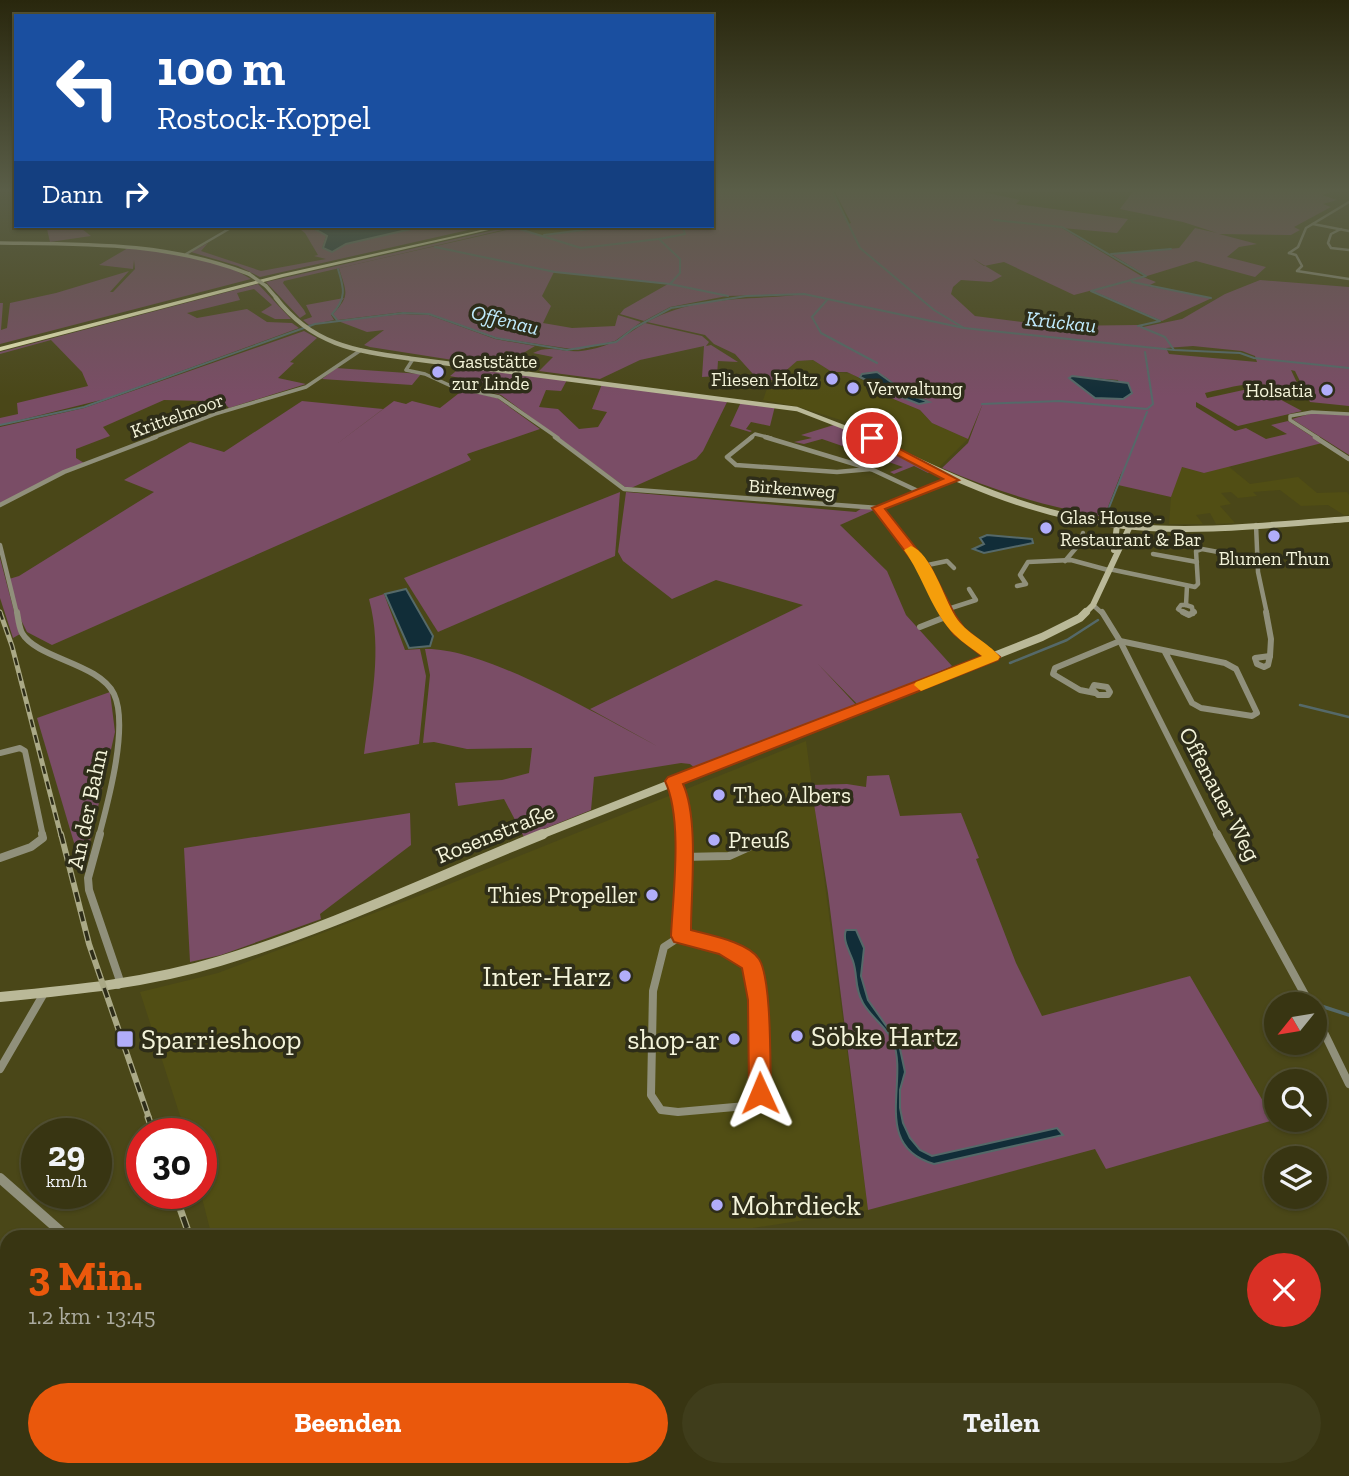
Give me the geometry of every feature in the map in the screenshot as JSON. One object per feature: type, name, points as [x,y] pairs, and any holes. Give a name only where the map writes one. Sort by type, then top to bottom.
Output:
[{"type":"highway","points":[[0,348],[279,274],[346,259]]},
{"type":"highway","points":[[0,348],[268,279],[358,259]]},
{"type":"main road","points":[[206,259],[227,264],[249,274],[266,286],[300,325],[336,343],[413,359],[797,409],[852,428],[953,480],[1042,510],[1117,525],[1184,533],[1220,527],[1349,519]]},
{"type":"main road","points":[[1113,558],[1117,525]]},
{"type":"main road","points":[[1093,605],[1130,526]]},
{"type":"main road","name":"Rosenstraße","points":[[0,998],[118,985],[220,961],[317,926],[674,781],[993,657],[1066,627],[1093,605]]},
{"type":"street","points":[[1298,259],[1302,266],[1297,271],[1349,279]]},
{"type":"street","name":"Krittelmoor","points":[[0,505],[64,472],[215,414],[306,387],[361,350]]},
{"type":"street","name":"Birkenweg","points":[[413,359],[405,370],[425,374],[451,386],[499,397],[624,489],[878,508],[953,480]]},
{"type":"street","points":[[1349,414],[1312,412],[1290,416],[1290,420],[1349,459]]},
{"type":"street","points":[[872,469],[837,472],[736,465],[727,457],[755,434],[826,453],[872,469],[920,492]]},
{"type":"street","points":[[878,508],[923,566],[959,631],[993,657]]},
{"type":"street","points":[[1256,525],[1256,559],[1271,656]]},
{"type":"street","points":[[1065,561],[1081,542],[1083,533]]},
{"type":"street","name":"An der Bahn","points":[[0,545],[22,633],[33,643],[113,687],[120,732],[88,878],[89,890],[118,985]]},
{"type":"street","points":[[1017,586],[1026,584],[1020,575],[1028,562],[1079,562],[1195,587],[1198,584],[1196,551],[1202,549],[1256,559]]},
{"type":"street","points":[[1153,554],[1197,562]]},
{"type":"street","points":[[923,566],[947,561],[954,568]]},
{"type":"street","points":[[1186,605],[1187,586]]},
{"type":"street","points":[[920,626],[976,600],[969,589]]},
{"type":"street","name":"Offenauer Weg","points":[[1093,605],[1103,613],[1120,641],[1191,787],[1303,992]]},
{"type":"street","points":[[1095,693],[1080,690],[1053,674],[1055,668],[1120,641],[1225,663],[1236,669],[1257,713],[1252,716],[1201,708],[1192,702],[1165,652]]},
{"type":"street","points":[[0,753],[20,748],[25,751],[43,838],[31,847],[0,858]]},
{"type":"street","points":[[674,781],[681,797],[681,936]]},
{"type":"street","points":[[683,857],[729,856],[749,846]]},
{"type":"street","points":[[681,936],[724,947],[751,963],[758,1000],[760,1093],[746,1106],[661,1110],[651,1095],[653,991],[664,947],[681,936]]},
{"type":"street","points":[[0,1069],[43,995]]},
{"type":"street","points":[[1327,1039],[1349,1084]]},
{"type":"street","points":[[0,1178],[58,1230]]},
{"type":"shaded area","points":[[109,259],[197,259],[223,265],[251,279],[0,344],[0,303],[3,303],[1,330],[7,328],[10,303],[56,293],[129,271],[110,292],[113,292],[135,269],[134,260],[133,269],[99,265]]},
{"type":"shaded area","points":[[214,259],[225,259],[261,271],[340,259],[260,277],[238,266]]},
{"type":"shaded area","points":[[368,259],[379,259],[284,281],[306,314],[300,318],[266,282]]},
{"type":"shaded area","points":[[379,259],[1113,259],[1156,282],[1148,286],[1212,298],[1162,321],[1093,291],[1127,281],[1074,295],[1004,262],[985,266],[1002,276],[991,282],[961,280],[953,287],[951,294],[975,316],[1055,326],[1143,327],[1182,319],[1225,294],[1260,280],[1349,287],[1349,406],[1310,402],[1295,371],[1291,370],[1305,400],[1277,388],[1256,384],[1205,393],[1207,398],[1257,387],[1302,411],[1238,426],[1196,402],[1196,407],[1235,431],[1246,428],[1266,439],[1287,434],[1271,425],[1288,421],[1322,443],[1204,473],[1182,467],[1171,497],[1118,485],[1122,471],[1104,517],[1022,497],[942,468],[968,443],[983,403],[968,439],[932,423],[920,410],[891,398],[869,383],[895,390],[900,397],[919,404],[927,400],[905,392],[879,374],[860,377],[864,380],[847,372],[832,372],[813,360],[797,361],[774,381],[753,374],[735,354],[714,344],[705,335],[647,322],[666,313],[705,303],[803,294],[727,296],[670,307],[644,321],[620,314],[624,309],[668,284],[554,272],[542,296],[551,306],[543,323],[572,328],[615,326],[618,315],[641,322],[615,341],[578,350],[498,338],[430,314],[403,312],[338,320],[333,314],[345,297],[339,268]],"holes":[[[1193,346],[1242,351],[1255,356],[1257,362],[1169,354],[1166,348]],[[1078,377],[1118,380],[1123,399],[1095,398],[1073,381]]]},
{"type":"shaded area","points":[[1119,259],[1234,259],[1266,267],[1255,277],[1196,261],[1147,276]]},
{"type":"shaded area","points":[[258,284],[291,319],[275,319],[261,312],[272,305],[254,289],[237,293],[240,300],[187,313],[197,318],[247,309],[267,322],[292,323],[299,328],[105,399],[0,425],[0,418],[18,414],[17,403],[88,386],[82,372],[51,340],[0,352]]},
{"type":"shaded area","points":[[344,298],[331,315],[334,320],[309,325],[303,320],[312,317],[306,305]]},
{"type":"shaded area","points":[[402,314],[429,315],[495,339],[535,346],[520,355],[506,351],[491,366],[370,347],[364,345],[384,330],[367,332],[338,321]]},
{"type":"shaded area","points":[[645,323],[702,336],[709,342],[706,346],[711,345],[738,362],[718,361],[717,376],[702,377],[704,346],[640,360],[600,379],[539,371],[553,357],[533,353],[539,350],[581,351],[600,347]]},
{"type":"shaded area","points":[[304,331],[317,338],[290,362],[294,363],[278,378],[306,384],[229,408],[218,397],[204,401],[164,400],[103,427],[110,436],[76,449],[76,458],[84,463],[0,504],[0,427],[84,408]]},
{"type":"shaded area","points":[[813,360],[832,372],[852,374],[891,398],[920,410],[932,423],[968,439],[938,468],[844,421],[799,407],[763,400],[768,386],[797,361]]},
{"type":"shaded area","points":[[461,367],[567,380],[561,391],[546,390],[539,407],[558,409],[579,429],[598,427],[607,412],[592,409],[602,384],[728,400],[703,451],[696,459],[631,488],[625,487],[501,395],[483,390],[488,384],[450,376]]},
{"type":"shaded area","points":[[336,368],[421,374],[412,385],[322,379]]},
{"type":"shaded area","points":[[463,390],[497,398],[540,429],[467,454],[471,460],[52,645],[27,632],[18,614],[9,579],[19,576],[154,492],[124,480],[190,442],[224,452],[302,401],[383,409],[334,446],[394,401],[406,404],[412,401],[440,408]]},
{"type":"shaded area","points":[[741,402],[775,406],[770,426],[751,422],[746,429],[752,431],[750,432],[730,426]]},
{"type":"shaded area","points":[[1313,413],[1349,415],[1349,455],[1292,419]]},
{"type":"shaded area","points":[[837,424],[932,472],[928,473],[914,466],[894,474],[890,472],[903,467],[822,439],[804,444],[794,442],[812,438],[801,435]]},
{"type":"shaded area","points":[[1228,466],[1250,484],[1298,477],[1317,493],[1347,492],[1349,515],[1344,515],[1328,505],[1301,506],[1280,490],[1253,492],[1257,496],[1238,498],[1231,492],[1221,493],[1231,504],[1220,506],[1235,523],[1216,524],[1210,513],[1196,515],[1203,524],[1169,524],[1171,497],[1181,467],[1204,473]]},
{"type":"shaded area","points":[[620,492],[615,556],[438,632],[404,578]]},
{"type":"shaded area","points":[[626,492],[856,512],[862,508],[874,510],[840,525],[887,571],[906,615],[952,666],[860,707],[818,664],[859,708],[696,769],[690,764],[681,763],[594,777],[591,810],[524,837],[504,799],[458,806],[455,783],[502,780],[529,773],[532,748],[467,749],[434,742],[423,743],[430,675],[425,649],[450,651],[510,671],[657,746],[590,709],[803,605],[716,580],[672,599],[623,561],[618,552]]},
{"type":"shaded area","points":[[0,558],[20,634],[13,638],[0,598]]},
{"type":"shaded area","points":[[384,594],[405,650],[420,649],[426,676],[419,744],[364,754],[375,657],[369,599]]},
{"type":"shaded area","points":[[110,692],[115,732],[83,873],[37,718]]},
{"type":"shaded area","points":[[806,741],[868,1210],[741,1230],[210,1230],[205,1209],[217,1209],[217,1118],[181,1118],[140,992],[218,973],[442,887]]},
{"type":"shaded area","points":[[889,775],[900,816],[961,813],[1016,963],[1042,1016],[1190,976],[1264,1103],[1264,1123],[1106,1169],[1095,1149],[868,1210],[828,893],[811,785],[847,784],[866,787],[867,776]]},
{"type":"shaded area","points":[[410,813],[411,845],[320,914],[321,919],[221,955],[190,962],[184,848]]},
{"type":"water","points":[[877,372],[908,394],[929,402],[919,404],[896,395],[895,390],[882,388],[860,377],[862,374]]},
{"type":"water","points":[[1072,376],[1128,383],[1132,393],[1123,399],[1095,398],[1069,378]]},
{"type":"water","points":[[987,535],[1032,539],[1033,543],[984,553],[973,549],[984,544],[980,538]]},
{"type":"water","points":[[406,589],[433,636],[430,646],[409,648],[385,594]]},
{"type":"water","points":[[846,930],[856,930],[864,948],[861,976],[868,1000],[899,1044],[905,1072],[900,1090],[900,1108],[910,1138],[920,1150],[932,1156],[1057,1128],[1063,1135],[934,1164],[915,1155],[903,1143],[898,1128],[897,1057],[893,1041],[860,997],[846,942]]},
{"type":"waterway","points":[[492,259],[555,272],[670,284]]},
{"type":"waterway","points":[[670,284],[680,273],[680,259]]},
{"type":"waterway","name":"Krückau","points":[[873,259],[934,310],[964,328]]},
{"type":"waterway","points":[[1117,259],[1146,276],[1091,291],[1160,321],[1138,326]]},
{"type":"waterway","points":[[337,320],[332,314],[343,293],[338,269]]},
{"type":"waterway","points":[[1132,282],[1211,298]]},
{"type":"waterway","points":[[670,284],[728,296]]},
{"type":"waterway","name":"Offenau","points":[[0,425],[84,407],[315,324],[403,313],[429,314],[496,338],[567,350],[616,342],[634,328],[671,308],[746,296],[804,294],[964,328]]},
{"type":"waterway","points":[[827,300],[812,317],[821,333],[877,363]]},
{"type":"waterway","points":[[1141,327],[1165,337],[1174,350]]},
{"type":"waterway","name":"Krückau","points":[[964,328],[1174,350]]},
{"type":"waterway","name":"Krückau","points":[[1174,350],[1240,353],[1254,358],[1349,368]]},
{"type":"waterway","points":[[982,404],[1059,401],[1147,409],[1153,404],[1145,352]]},
{"type":"waterway","points":[[1106,515],[1147,412]]},
{"type":"waterway","points":[[1010,663],[1067,640],[1098,620]]},
{"type":"waterway","points":[[1300,705],[1349,717]]},
{"type":"waterway","points":[[1327,1008],[1349,1015]]},
{"type":"railway","points":[[0,612],[12,646],[61,836]]},
{"type":"railway","points":[[61,834],[89,944],[149,1118]]},
{"type":"railway","points":[[180,1209],[188,1230]]},
{"type":"slow traffic","points":[[911,550],[923,566],[948,616],[959,631],[993,657],[921,685]]},
{"type":"place","name":"Gaststätte zur Linde","points":[[438,372]]},
{"type":"place","name":"Fliesen Holtz","points":[[832,379]]},
{"type":"place","name":"Verwaltung","points":[[853,388]]},
{"type":"place","name":"Holsatia","points":[[1327,390]]},
{"type":"place","name":"Glas House - Restaurant & Bar","points":[[1046,528]]},
{"type":"place","name":"Blumen Thun","points":[[1274,536]]},
{"type":"place","name":"Theo Albers","points":[[719,795]]},
{"type":"place","name":"Preuß","points":[[714,840]]},
{"type":"place","name":"Thies Propeller","points":[[652,895]]},
{"type":"place","name":"Inter-Harz","points":[[625,976]]},
{"type":"place","name":"Söbke Hartz","points":[[797,1036]]},
{"type":"place","name":"Sparrieshoop","points":[[125,1039]]},
{"type":"place","name":"shop-ar","points":[[734,1039]]},
{"type":"place","name":"Mohrdieck","points":[[717,1205]]},
{"type":"route","points":[[760,1093],[758,1000],[751,963],[724,947],[681,936],[681,797],[674,781],[993,657],[959,631],[948,616],[923,566],[878,508],[953,480],[872,438]]}]
